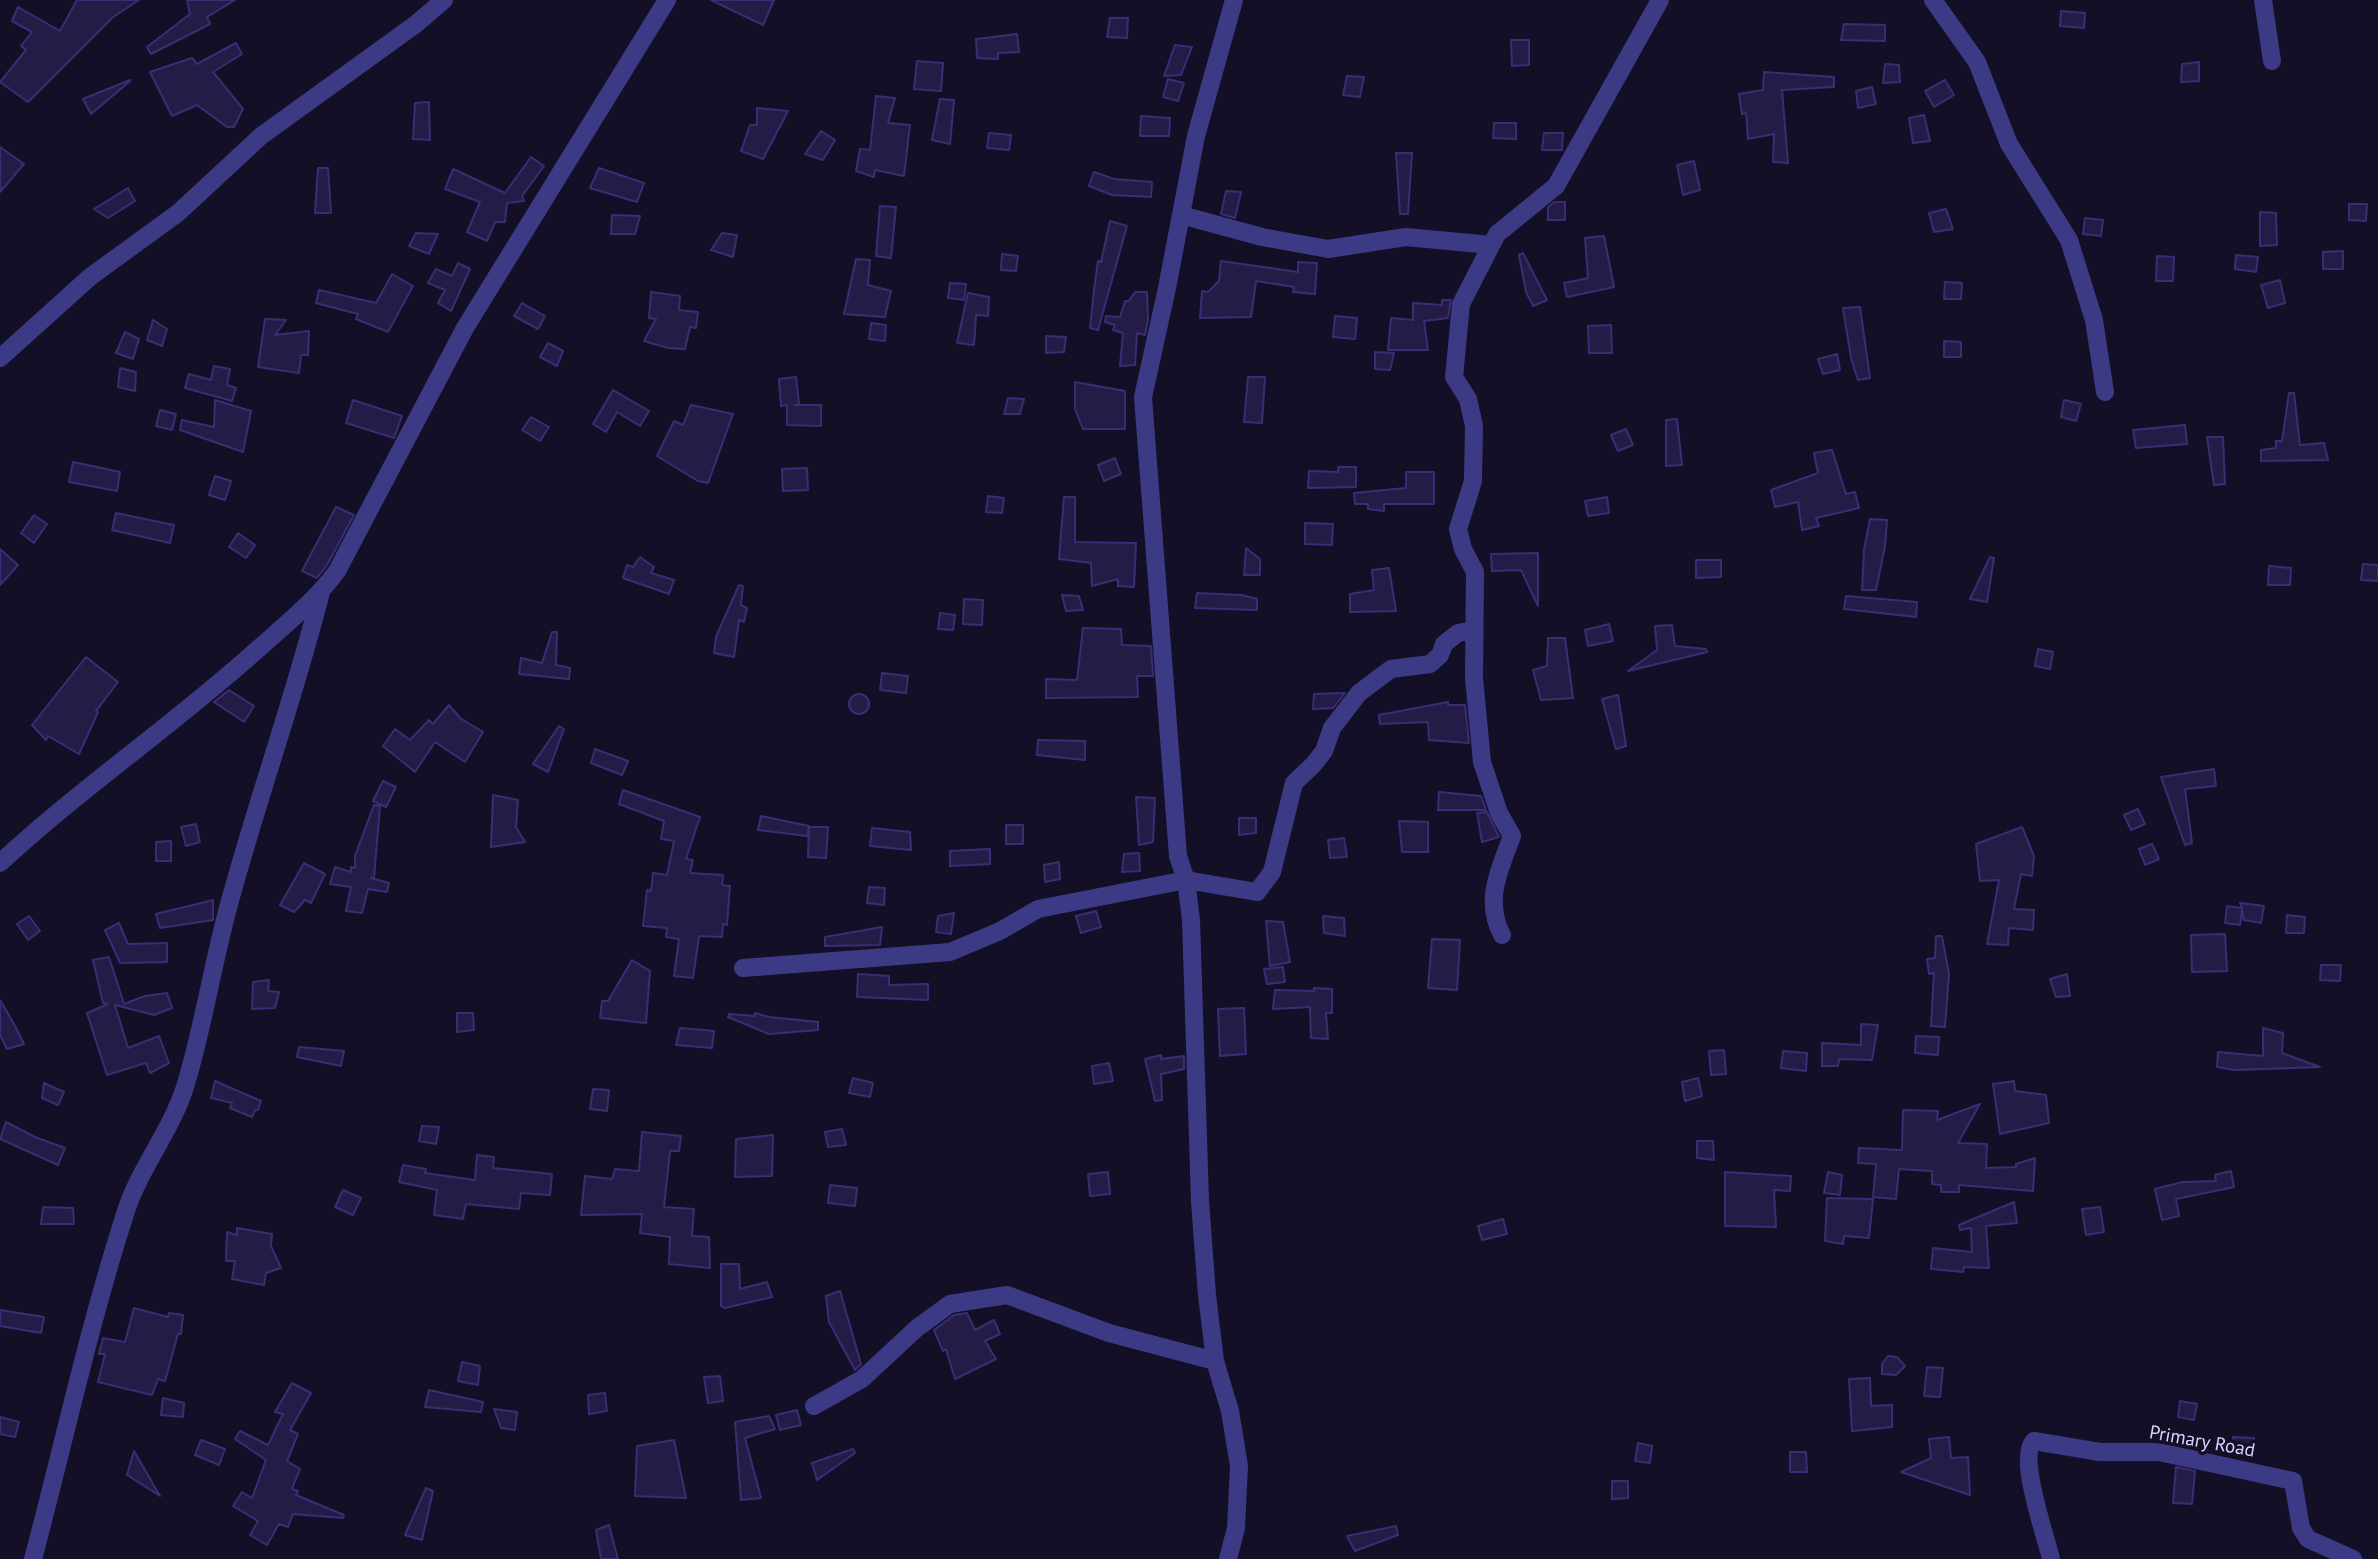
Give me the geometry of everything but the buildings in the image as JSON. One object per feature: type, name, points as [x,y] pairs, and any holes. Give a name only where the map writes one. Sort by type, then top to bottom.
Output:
[{"type":"street","points":[[0,358],[90,277],[178,212],[261,136],[416,24],[444,0]]},
{"type":"street","points":[[0,863],[50,817],[219,684],[321,592],[337,571],[466,328],[667,0]]},
{"type":"street","points":[[1228,1559],[1236,1528],[1239,1466],[1230,1411],[1215,1362],[1200,1201],[1191,920],[1186,880],[1178,856],[1175,831],[1143,397],[1196,136],[1234,0]]},
{"type":"street","points":[[1502,935],[1494,921],[1491,904],[1494,885],[1512,836],[1499,813],[1482,762],[1474,678],[1475,572],[1463,549],[1458,529],[1473,481],[1474,426],[1468,399],[1454,377],[1461,304],[1497,234],[1556,186],[1660,0]]},
{"type":"street","points":[[1933,0],[1978,62],[2009,144],[2069,240],[2094,320],[2105,392]]},
{"type":"street","points":[[2263,0],[2272,61]]},
{"type":"street","points":[[1181,215],[1262,237],[1328,249],[1406,237],[1491,245]]},
{"type":"street","points":[[33,1559],[101,1292],[127,1207],[176,1114],[185,1088],[212,987],[230,900],[302,665],[321,592]]},
{"type":"street","points":[[743,968],[950,952],[1000,931],[1038,909],[1186,880],[1256,891],[1272,872],[1294,783],[1324,751],[1332,728],[1359,693],[1391,669],[1430,664],[1440,655],[1444,644],[1458,633],[1474,630]]},
{"type":"street","points":[[814,1406],[862,1379],[917,1328],[950,1304],[1007,1295],[1109,1333],[1215,1362]]},
{"type":"street","name":"Primary Road","points":[[2051,1559],[2043,1522],[2035,1504],[2028,1464],[2028,1448],[2034,1441],[2101,1452],[2159,1452],[2293,1481],[2301,1528],[2308,1539],[2353,1559]]}]
